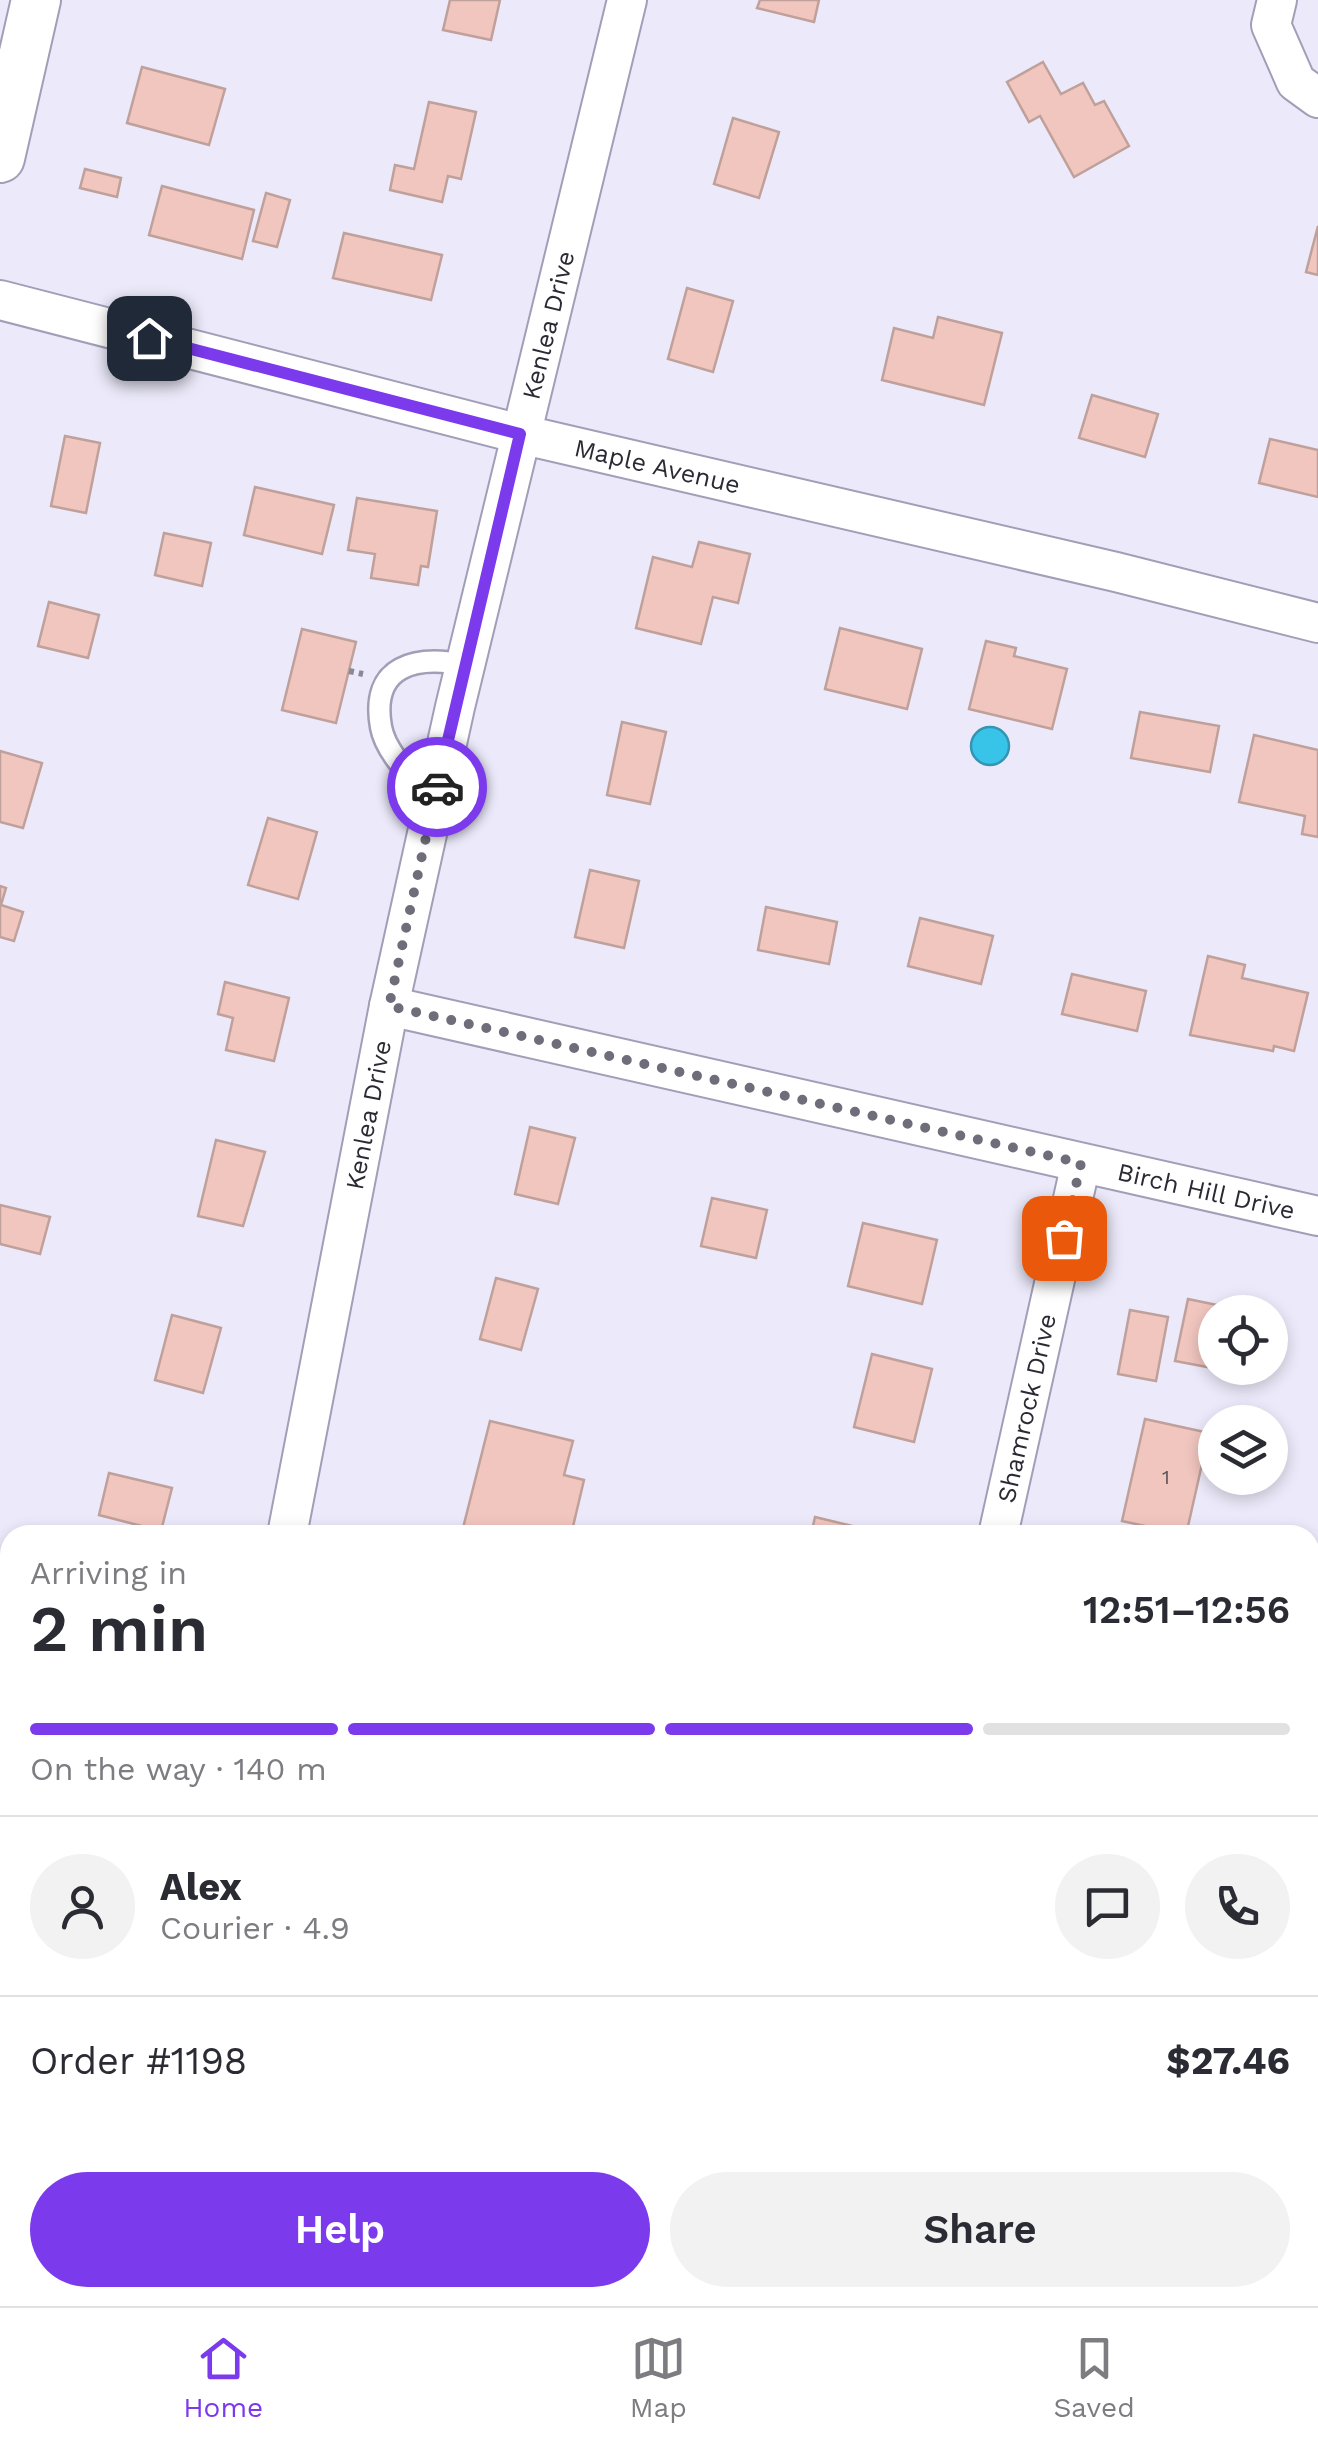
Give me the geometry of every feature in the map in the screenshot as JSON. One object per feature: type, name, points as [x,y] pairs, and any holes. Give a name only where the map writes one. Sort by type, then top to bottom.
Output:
[{"type":"street","points":[[0,158],[36,0]]},
{"type":"street","name":"Kenlea Drive","points":[[289,1525],[389,1006],[465,665],[627,0]]},
{"type":"street","points":[[1278,0],[1272,25],[1296,82],[1318,98]]},
{"type":"street","name":"Maple Avenue","points":[[0,300],[520,434],[1318,622]]},
{"type":"street","name":"Birch Hill Drive","points":[[389,1006],[1318,1216]]},
{"type":"street","name":"Shamrock Drive","points":[[1000,1525],[1081,1163]]},
{"type":"lane","points":[[434,804],[392,752],[381,728],[382,700],[388,678],[409,662],[440,660],[465,665]]},
{"type":"water","points":[[990,727],[1004,732],[1009,746],[1004,760],[990,765],[976,760],[971,746],[976,732]]},
{"type":"building","points":[[450,0],[500,0],[491,40],[443,30]]},
{"type":"building","points":[[760,0],[819,0],[814,22],[757,8]]},
{"type":"building","points":[[1043,62],[1061,94],[1083,83],[1095,105],[1104,101],[1129,146],[1074,177],[1040,116],[1029,122],[1007,82]]},
{"type":"building","points":[[142,67],[225,89],[209,145],[127,123]]},
{"type":"building","points":[[429,102],[476,112],[461,179],[448,176],[442,202],[390,190],[395,165],[414,169]]},
{"type":"building","points":[[733,118],[779,132],[759,198],[714,184]]},
{"type":"building","points":[[85,169],[121,178],[117,197],[80,188]]},
{"type":"building","points":[[162,186],[254,210],[242,259],[149,235]]},
{"type":"building","points":[[266,193],[290,200],[277,247],[253,241]]},
{"type":"building","points":[[1318,226],[1318,275],[1306,272]]},
{"type":"building","points":[[344,233],[442,255],[431,300],[333,278]]},
{"type":"building","points":[[687,288],[733,301],[713,372],[668,359]]},
{"type":"building","points":[[938,317],[1002,333],[984,405],[882,380],[894,328],[933,338]]},
{"type":"building","points":[[1092,395],[1158,414],[1145,457],[1079,438]]},
{"type":"building","points":[[65,436],[100,443],[86,513],[51,506]]},
{"type":"building","points":[[1270,439],[1318,450],[1318,497],[1259,483]]},
{"type":"building","points":[[255,487],[334,505],[322,554],[244,535]]},
{"type":"building","points":[[357,498],[437,511],[428,567],[421,566],[418,585],[371,578],[375,554],[348,550]]},
{"type":"building","points":[[164,533],[211,543],[202,586],[155,575]]},
{"type":"building","points":[[699,542],[750,554],[738,603],[713,597],[701,644],[636,628],[653,557],[692,567]]},
{"type":"building","points":[[49,602],[99,615],[88,658],[38,646]]},
{"type":"building","points":[[840,628],[922,649],[907,709],[825,689]]},
{"type":"building","points":[[302,629],[356,642],[336,723],[282,710]]},
{"type":"building","points":[[986,641],[1016,648],[1014,656],[1067,669],[1052,729],[969,709]]},
{"type":"building","points":[[1140,712],[1219,726],[1210,772],[1131,758]]},
{"type":"building","points":[[622,722],[666,732],[650,804],[607,795]]},
{"type":"building","points":[[1254,735],[1318,750],[1318,837],[1302,834],[1305,816],[1239,802]]},
{"type":"building","points":[[0,751],[42,763],[23,828],[0,822]]},
{"type":"building","points":[[268,818],[317,832],[298,899],[248,885]]},
{"type":"building","points":[[590,870],[639,881],[624,948],[575,937]]},
{"type":"building","points":[[0,886],[6,888],[1,905],[23,912],[14,941],[0,937]]},
{"type":"building","points":[[766,907],[837,922],[829,964],[758,950]]},
{"type":"building","points":[[920,918],[993,936],[981,984],[908,966]]},
{"type":"building","points":[[1208,956],[1245,965],[1242,978],[1308,993],[1294,1051],[1274,1046],[1273,1051],[1190,1035]]},
{"type":"building","points":[[1072,974],[1146,991],[1137,1031],[1062,1014]]},
{"type":"building","points":[[225,982],[289,998],[274,1061],[226,1050],[233,1018],[218,1014]]},
{"type":"building","points":[[530,1127],[575,1138],[558,1204],[515,1194]]},
{"type":"building","points":[[216,1140],[265,1152],[243,1226],[198,1216]]},
{"type":"building","points":[[712,1198],[767,1210],[756,1258],[701,1246]]},
{"type":"building","points":[[0,1205],[50,1217],[40,1254],[0,1244]]},
{"type":"building","points":[[863,1223],[937,1240],[922,1304],[848,1286]]},
{"type":"building","points":[[496,1278],[538,1289],[521,1350],[480,1339]]},
{"type":"building","points":[[1188,1299],[1198,1301],[1198,1365],[1175,1361]]},
{"type":"building","points":[[1130,1310],[1168,1317],[1156,1381],[1118,1374]]},
{"type":"building","points":[[172,1315],[221,1328],[203,1393],[155,1380]]},
{"type":"building","points":[[872,1354],[932,1369],[914,1442],[854,1427]]},
{"type":"building","points":[[1145,1419],[1198,1431],[1198,1482],[1188,1525],[1122,1521]]},
{"type":"building","points":[[490,1421],[573,1441],[564,1475],[584,1480],[573,1525],[464,1525]]},
{"type":"building","points":[[109,1473],[172,1488],[163,1525],[138,1525],[99,1515]]},
{"type":"building","points":[[815,1517],[848,1525],[813,1525]]},
{"type":"way so far","points":[[437,787],[389,1006],[1081,1163],[1064,1238]]},
{"type":"route","points":[[149,338],[520,434],[437,787]]}]
